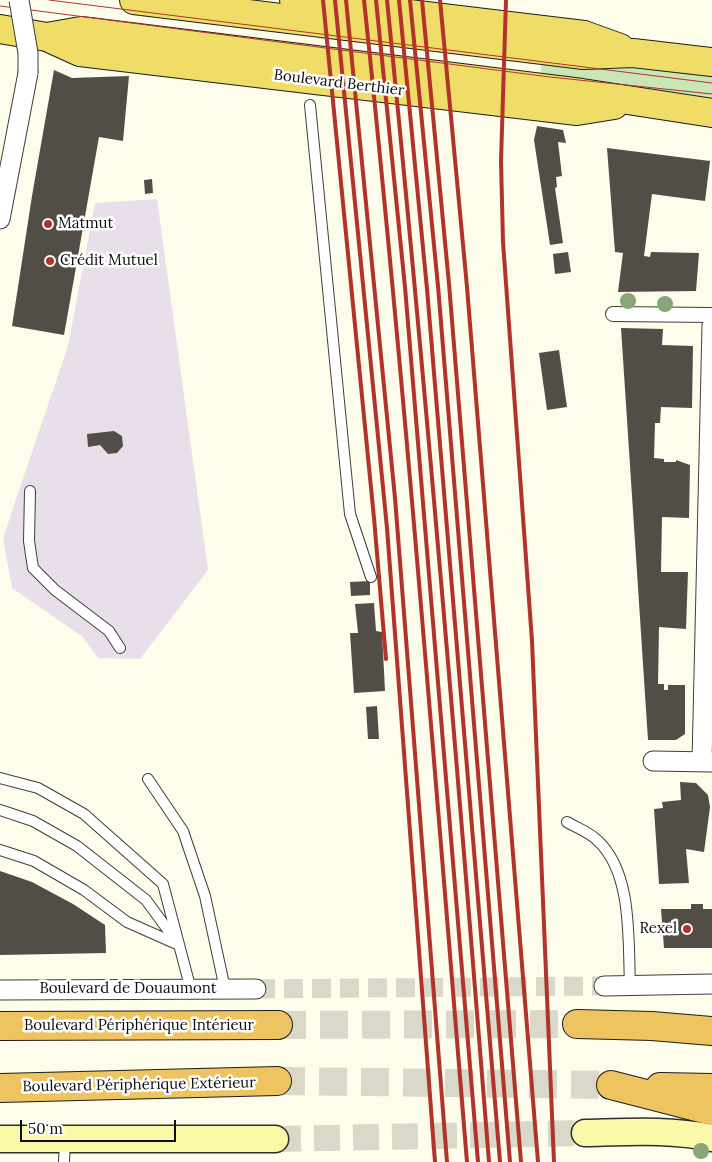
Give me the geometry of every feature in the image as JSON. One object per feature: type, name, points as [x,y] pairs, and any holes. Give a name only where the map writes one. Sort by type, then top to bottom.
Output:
[{"type":"highway","points":[[652,1026],[712,1019]]},
{"type":"highway","points":[[577,1024],[652,1026],[712,1031]]},
{"type":"highway","name":"Boulevard Périphérique Intérieur","points":[[0,1026],[278,1025]]},
{"type":"highway","name":"Boulevard Périphérique Extérieur","points":[[0,1088],[277,1082]]},
{"type":"highway","points":[[712,1088],[611,1086],[712,1112]]},
{"type":"main road","points":[[134,0],[584,55],[633,53],[712,62]]},
{"type":"main road","points":[[294,0],[584,35],[633,53]]},
{"type":"main road","name":"Boulevard Berthier","points":[[0,29],[47,37],[81,31],[572,91],[632,102],[712,113]]},
{"type":"main road","points":[[585,1133],[648,1131],[695,1134],[712,1138]]},
{"type":"main road","points":[[0,1139],[65,1151],[275,1139]]},
{"type":"street","points":[[0,219],[27,76],[28,52],[19,0]]},
{"type":"street","points":[[613,314],[712,315]]},
{"type":"street","points":[[654,761],[707,762],[712,325]]},
{"type":"street","points":[[604,986],[712,984]]},
{"type":"street","name":"Boulevard de Douaumont","points":[[0,990],[256,989]]},
{"type":"lane","points":[[310,105],[349,506],[371,577]]},
{"type":"lane","points":[[30,491],[29,541],[33,568],[55,590],[109,631],[120,648]]},
{"type":"lane","points":[[0,778],[38,788],[84,814],[164,884],[191,990]]},
{"type":"lane","points":[[148,779],[183,831],[205,896],[225,989]]},
{"type":"lane","points":[[0,810],[33,821],[77,846],[146,900],[179,945]]},
{"type":"lane","points":[[567,822],[596,838],[607,850],[617,867],[625,903],[630,986]]},
{"type":"lane","points":[[0,850],[34,861],[84,890],[127,922],[179,945]]},
{"type":"shaded area","points":[[157,199],[208,570],[140,659],[98,658],[83,637],[12,588],[3,538],[68,346],[95,203]]},
{"type":"green space","points":[[542,57],[712,73],[712,104],[540,82]]},
{"type":"building","name":"Crédit Mutuel","points":[[54,70],[72,78],[129,76],[123,141],[99,137],[64,335],[12,326]]},
{"type":"building","points":[[537,126],[563,130],[566,143],[558,142],[562,176],[556,177],[557,187],[555,188],[563,243],[550,245],[534,140]]},
{"type":"building","points":[[607,148],[710,161],[705,201],[652,194],[644,256],[650,257],[651,252],[699,253],[696,291],[618,292],[623,253],[615,252]]},
{"type":"building","points":[[152,179],[153,193],[145,194],[144,180]]},
{"type":"building","points":[[568,252],[571,272],[555,274],[553,254]]},
{"type":"building","points":[[621,328],[663,329],[662,345],[693,346],[692,408],[661,407],[660,423],[655,423],[654,458],[664,459],[664,462],[676,462],[676,460],[690,465],[689,518],[662,517],[661,572],[688,572],[686,629],[659,627],[658,684],[664,684],[664,690],[668,690],[668,685],[685,685],[685,734],[676,740],[648,740]]},
{"type":"building","points":[[559,350],[567,407],[547,410],[539,353]]},
{"type":"building","points":[[114,431],[122,436],[123,446],[117,453],[108,454],[100,445],[88,447],[87,434]]},
{"type":"building","points":[[370,581],[370,595],[351,596],[350,582]]},
{"type":"building","points":[[374,603],[376,631],[382,632],[385,691],[354,693],[350,633],[358,633],[355,604]]},
{"type":"building","points":[[377,706],[379,739],[368,739],[366,707]]},
{"type":"building","points":[[680,782],[696,783],[708,795],[710,807],[704,852],[686,849],[689,883],[659,884],[654,809],[663,808],[662,802],[681,800]]},
{"type":"building","points":[[0,871],[32,882],[73,904],[105,925],[106,953],[0,955]]},
{"type":"building","name":"Rexel","points":[[691,904],[703,904],[703,909],[712,909],[712,948],[664,948],[661,909],[691,909]]},
{"type":"tunnel","points":[[256,989],[604,986]]},
{"type":"tunnel","points":[[278,1025],[577,1024]]},
{"type":"tunnel","points":[[277,1081],[611,1085]]},
{"type":"tunnel","points":[[275,1139],[585,1133]]},
{"type":"tram line","points":[[49,0],[712,83]]},
{"type":"tram line","points":[[0,6],[550,77],[712,94]]},
{"type":"railway","points":[[323,0],[386,659]]},
{"type":"railway","points":[[335,0],[387,528],[435,1162]]},
{"type":"railway","points":[[346,0],[395,498],[447,1162]]},
{"type":"railway","points":[[364,0],[406,435],[467,1162]]},
{"type":"railway","points":[[376,0],[405,287],[478,1162]]},
{"type":"railway","points":[[387,0],[441,581],[489,1162]]},
{"type":"railway","points":[[399,0],[427,289],[500,1162]]},
{"type":"railway","points":[[410,0],[438,286],[510,1162]]},
{"type":"railway","points":[[422,0],[449,284],[521,1162]]},
{"type":"railway","points":[[440,0],[467,287],[538,1162]]},
{"type":"railway","points":[[506,0],[501,161],[503,242],[532,641],[554,1162]]},
{"type":"place","name":"Matmut","points":[[48,224]]},
{"type":"place","name":"Crédit Mutuel","points":[[50,261]]},
{"type":"place","name":"Rexel","points":[[687,929]]}]
